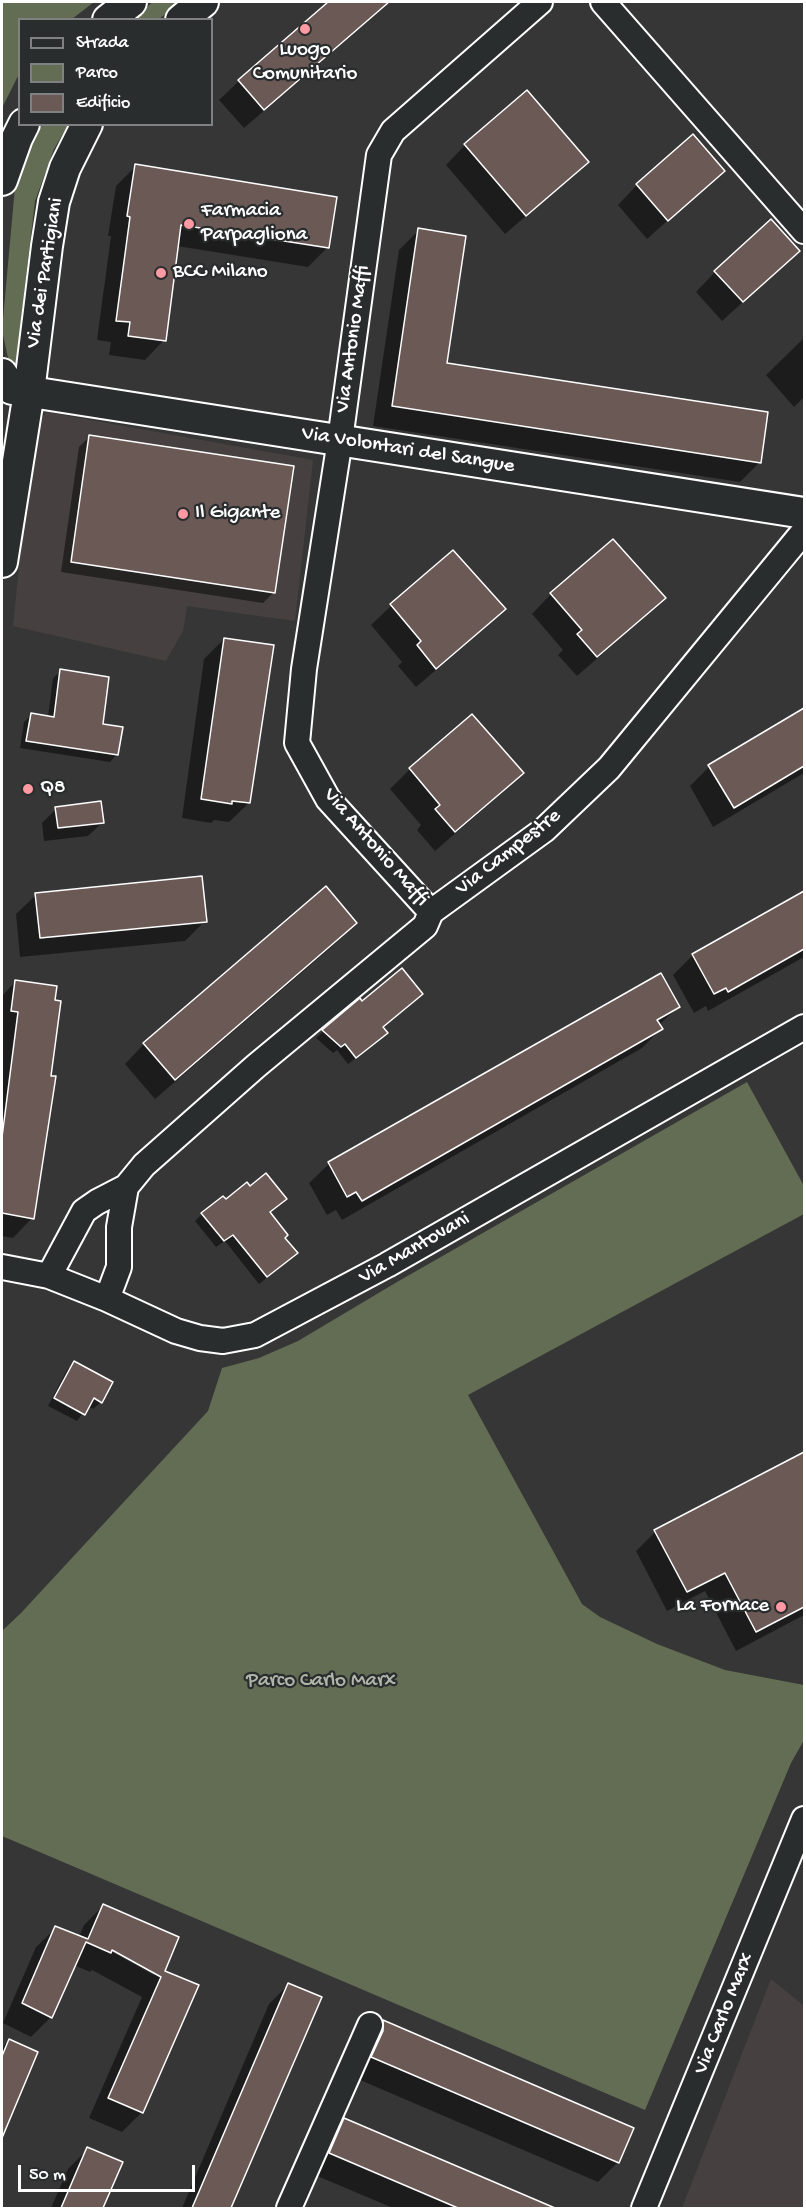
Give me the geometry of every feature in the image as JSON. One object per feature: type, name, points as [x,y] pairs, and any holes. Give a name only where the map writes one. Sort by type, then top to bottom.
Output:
[{"type":"street","points":[[110,18],[130,2]]},
{"type":"street","points":[[183,18],[203,2]]},
{"type":"street","name":"Via Antonio Maffi","points":[[431,912],[328,800],[297,743],[304,669],[340,440],[379,155],[393,130],[540,2]]},
{"type":"street","points":[[603,2],[804,231]]},
{"type":"street","points":[[2,180],[23,126]]},
{"type":"street","name":"Via dei Partigiani","points":[[2,562],[11,388],[46,246],[54,202],[66,168],[86,126]]},
{"type":"street","name":"Via Volontari del Sangue","points":[[11,388],[804,513]]},
{"type":"street","name":"Via Campestre","points":[[49,1276],[84,1211],[126,1187],[144,1166],[256,1066],[425,926],[431,912],[544,830],[609,768],[804,531]]},
{"type":"street","name":"Via Mantovani","points":[[2,1267],[49,1276],[107,1299],[176,1331],[200,1338],[223,1341],[255,1335],[387,1265],[804,1027]]},
{"type":"street","points":[[107,1299],[118,1267],[119,1227],[126,1187]]},
{"type":"street","name":"Via Carlo Marx","points":[[644,2208],[804,1819]]},
{"type":"street","points":[[289,2208],[370,2025]]},
{"type":"shaded area","points":[[46,412],[313,460],[295,621],[187,606],[183,631],[166,661],[13,626],[33,430]]},
{"type":"shaded area","points":[[771,1979],[804,2006],[804,2208],[682,2208]]},
{"type":"green space","points":[[2,2],[94,2],[73,18],[18,18],[18,76],[2,108]]},
{"type":"green space","points":[[153,2],[181,2],[160,18],[133,18]]},
{"type":"green space","points":[[41,126],[67,126],[54,149],[35,201],[15,372],[8,358],[2,330],[15,187],[32,142]]},
{"type":"green space","name":"Parco Carlo Marx","points":[[747,1082],[804,1186],[804,1214],[468,1395],[582,1604],[600,1617],[657,1644],[725,1670],[804,1685],[804,1740],[791,1763],[645,2110],[2,1836],[2,1631],[208,1411],[222,1368],[259,1358],[298,1341]]},
{"type":"building","points":[[328,2],[389,2],[264,110],[238,80]]},
{"type":"building","points":[[527,90],[589,162],[526,216],[464,144]]},
{"type":"building","points":[[693,134],[725,171],[668,221],[636,184]]},
{"type":"building","points":[[135,164],[337,197],[329,248],[181,225],[166,341],[128,336],[130,322],[116,321]]},
{"type":"building","points":[[771,219],[800,251],[743,302],[714,271]]},
{"type":"building","points":[[418,228],[466,236],[447,363],[768,412],[761,463],[392,406]]},
{"type":"building","name":"Il Gigante","points":[[89,435],[294,466],[275,593],[71,562]]},
{"type":"building","points":[[613,539],[666,598],[597,657],[577,634],[582,630],[550,593]]},
{"type":"building","points":[[453,550],[506,609],[436,669],[417,645],[421,641],[390,604]]},
{"type":"building","points":[[224,638],[274,645],[250,803],[232,801],[232,804],[201,799]]},
{"type":"building","points":[[60,669],[109,677],[103,724],[123,727],[118,755],[26,741],[31,713],[54,717]]},
{"type":"building","points":[[804,708],[804,766],[734,808],[708,765]]},
{"type":"building","points":[[472,714],[524,773],[455,832],[435,809],[440,805],[409,768]]},
{"type":"building","points":[[101,801],[104,823],[58,828],[55,807]]},
{"type":"building","points":[[202,876],[207,922],[40,938],[35,893]]},
{"type":"building","points":[[326,886],[357,923],[175,1080],[143,1043]]},
{"type":"building","points":[[804,891],[804,949],[728,992],[726,988],[714,994],[692,954]]},
{"type":"building","points":[[402,968],[423,994],[383,1027],[388,1033],[356,1058],[345,1044],[341,1047],[322,1030],[360,998],[362,1001]]},
{"type":"building","points":[[661,973],[680,1007],[657,1020],[663,1029],[362,1201],[356,1192],[347,1197],[328,1162]]},
{"type":"building","points":[[15,980],[57,986],[55,1000],[61,1001],[51,1076],[56,1076],[34,1219],[2,1213],[2,1137],[18,1012],[11,1011]]},
{"type":"building","points":[[266,1173],[287,1199],[270,1212],[288,1235],[285,1238],[298,1253],[267,1277],[233,1235],[224,1241],[201,1213],[223,1196],[226,1199],[247,1182],[250,1186]]},
{"type":"building","points":[[74,1361],[113,1382],[102,1403],[94,1398],[85,1415],[54,1398]]},
{"type":"building","points":[[804,1452],[804,1607],[756,1632],[725,1573],[687,1592],[654,1530]]},
{"type":"building","points":[[103,1904],[179,1937],[165,1971],[199,1985],[143,2113],[108,2098],[161,1977],[112,1950],[111,1953],[86,1942],[52,2018],[22,2003],[55,1926],[88,1939]]},
{"type":"building","points":[[288,1983],[322,1997],[231,2208],[192,2208]]},
{"type":"building","points":[[383,2020],[634,2128],[619,2163],[371,2057],[383,2031]]},
{"type":"building","points":[[9,2039],[38,2052],[2,2138],[2,2056]]},
{"type":"building","points":[[344,2118],[555,2208],[458,2208],[329,2153]]},
{"type":"building","points":[[87,2147],[123,2162],[103,2208],[61,2208]]},
{"type":"place","name":"Luogo Comunitario","points":[[305,29]]},
{"type":"place","name":"Farmacia Parpagliona","points":[[189,224]]},
{"type":"place","name":"BCC Milano","points":[[161,273]]},
{"type":"place","name":"Il Gigante","points":[[183,514]]},
{"type":"place","name":"Q8","points":[[28,789]]},
{"type":"place","name":"La Fornace","points":[[781,1607]]}]
